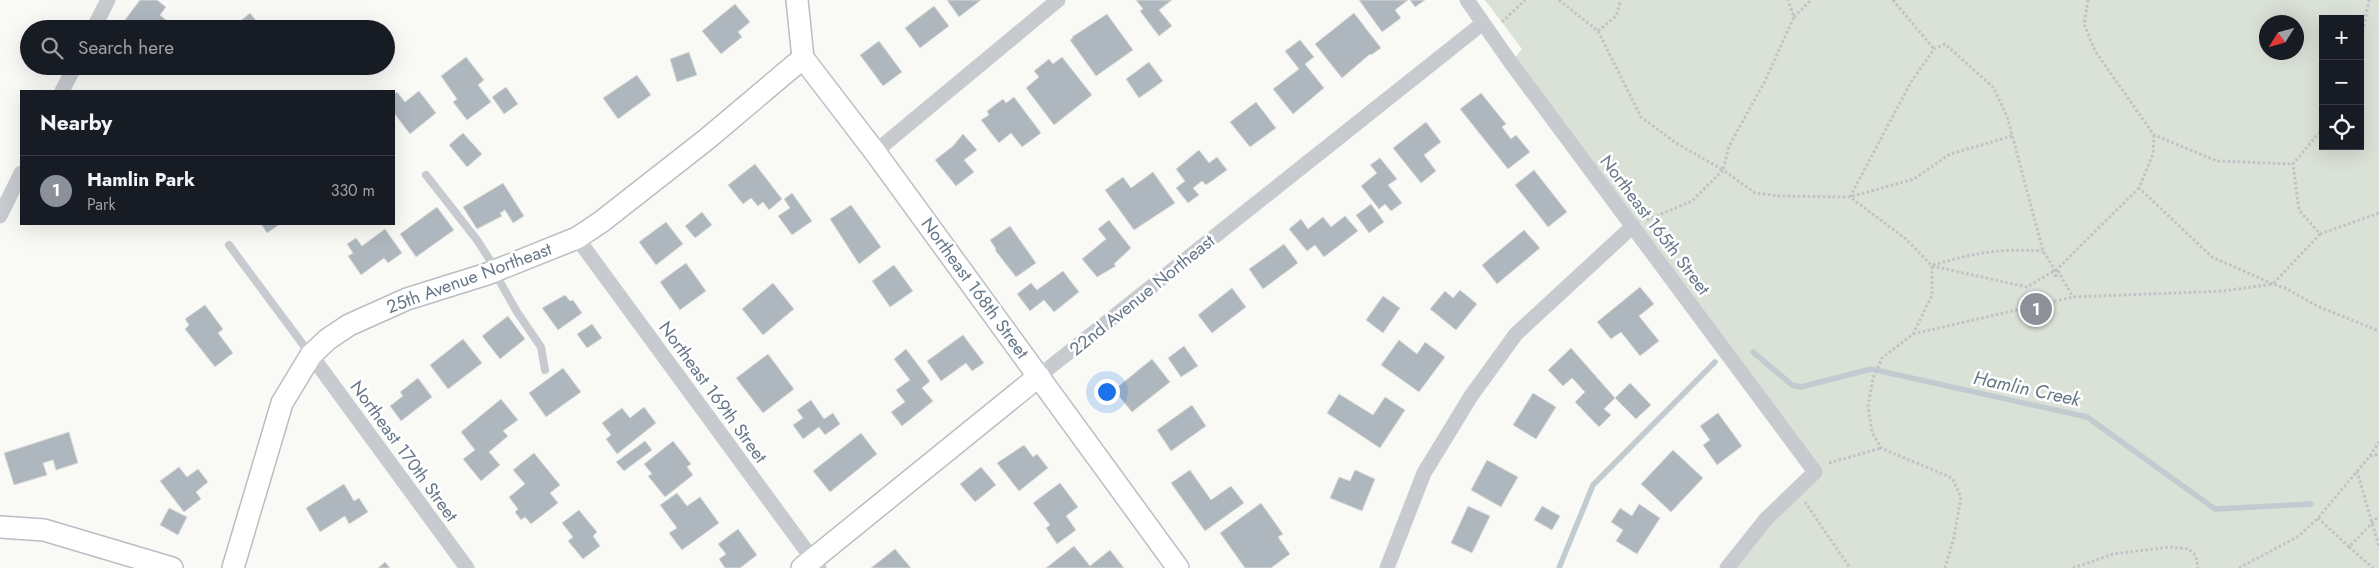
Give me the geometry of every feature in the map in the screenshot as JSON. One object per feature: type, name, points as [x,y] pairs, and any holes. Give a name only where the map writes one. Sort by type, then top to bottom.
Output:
[{"type":"street","points":[[98,20],[108,0]]},
{"type":"street","points":[[797,0],[804,58]]},
{"type":"street","points":[[875,152],[1058,0]]},
{"type":"street","name":"Northeast 165th Street","points":[[1467,0],[1815,472],[1796,490]]},
{"type":"street","name":"22nd Avenue Northeast","points":[[811,565],[1040,376],[1487,28]]},
{"type":"street","name":"Northeast 168th Street","points":[[804,58],[1040,376],[1178,568]]},
{"type":"street","name":"25th Avenue Northeast","points":[[233,568],[282,404],[311,355],[328,339],[348,325],[407,299],[495,271],[577,238],[601,222],[707,139],[804,58]]},
{"type":"street","points":[[63,90],[70,75]]},
{"type":"street","points":[[0,216],[20,175]]},
{"type":"street","points":[[1387,568],[1424,473],[1471,396],[1516,334],[1633,226]]},
{"type":"street","name":"Northeast 169th Street","points":[[577,238],[811,565]]},
{"type":"street","name":"Northeast 170th Street","points":[[311,355],[467,568]]},
{"type":"street","points":[[1727,568],[1766,519],[1796,490]]},
{"type":"street","points":[[0,527],[44,530],[172,568]]},
{"type":"lane","points":[[426,175],[477,240],[517,312],[541,347],[545,370]]},
{"type":"lane","points":[[229,245],[311,355]]},
{"type":"path","points":[[1487,28],[1525,0]]},
{"type":"path","points":[[1559,0],[1598,31],[1641,117],[1676,143],[1723,170],[1755,193],[1780,196],[1850,197],[1914,179],[1950,154],[2012,136]]},
{"type":"path","points":[[1598,31],[1616,16],[1622,0]]},
{"type":"path","points":[[1788,0],[1794,17]]},
{"type":"path","points":[[1633,226],[1692,201],[1723,170],[1729,146],[1765,81],[1794,17],[1811,0]]},
{"type":"path","points":[[1893,0],[1934,49]]},
{"type":"path","points":[[2088,0],[2084,24],[2095,51],[2154,135],[2217,161],[2293,164]]},
{"type":"path","points":[[2364,26],[2369,0]]},
{"type":"path","points":[[1850,197],[1911,82],[1934,49],[1946,44],[1994,87],[2012,136],[2043,251],[2073,297]]},
{"type":"path","points":[[2319,133],[2293,164],[2299,210],[2320,234]]},
{"type":"path","points":[[1850,197],[1906,239],[1932,266],[2027,287],[2055,270],[2139,188],[2153,154],[2154,135]]},
{"type":"path","points":[[2139,188],[2212,257],[2286,288],[2317,306],[2379,331]]},
{"type":"path","points":[[1945,568],[1954,537],[1961,497],[1952,478],[1881,448],[1872,432],[1868,407],[1873,378],[1882,358],[1913,334],[2073,297],[2146,296],[2224,291],[2274,284],[2320,234],[2379,213]]},
{"type":"path","points":[[1932,266],[1988,251],[2008,249],[2043,251]]},
{"type":"path","points":[[1913,334],[1932,295],[1932,266]]},
{"type":"path","points":[[2239,568],[2298,536],[2318,518],[2370,456],[2379,442]]},
{"type":"path","points":[[1834,462],[1881,448]]},
{"type":"path","points":[[2370,456],[2379,454]]},
{"type":"path","points":[[2357,470],[2379,547]]},
{"type":"path","points":[[1796,490],[1850,568]]},
{"type":"path","points":[[2349,547],[2379,516]]},
{"type":"path","points":[[2318,518],[2373,568]]},
{"type":"path","points":[[2073,568],[2113,554],[2169,547],[2189,549],[2196,556],[2198,568]]},
{"type":"shaded area","points":[[1485,0],[2379,0],[2379,568],[1726,568],[1812,469],[1511,63],[1522,49]]},
{"type":"building","points":[[140,0],[157,0],[166,7],[160,15],[166,20],[125,20]]},
{"type":"building","points":[[947,0],[981,0],[959,17]]},
{"type":"building","points":[[1136,0],[1172,0],[1159,10],[1172,26],[1159,36],[1140,11],[1143,9]]},
{"type":"building","points":[[1359,0],[1408,0],[1395,10],[1401,18],[1382,32]]},
{"type":"building","points":[[1410,0],[1425,0],[1415,7]]},
{"type":"building","points":[[735,4],[750,22],[738,32],[742,37],[721,54],[702,31]]},
{"type":"building","points":[[934,6],[949,26],[920,48],[905,28]]},
{"type":"building","points":[[250,13],[256,20],[242,20]]},
{"type":"building","points":[[1354,13],[1381,48],[1370,54],[1342,78],[1315,44]]},
{"type":"building","points":[[1107,14],[1133,50],[1096,76],[1070,40]]},
{"type":"building","points":[[1300,40],[1314,57],[1305,64],[1324,88],[1293,114],[1273,89],[1299,69],[1285,51]]},
{"type":"building","points":[[879,41],[902,72],[883,86],[860,55]]},
{"type":"building","points":[[689,52],[697,75],[677,82],[670,59]]},
{"type":"building","points":[[466,57],[484,80],[478,85],[491,102],[467,120],[453,102],[457,99],[441,76]]},
{"type":"building","points":[[1062,57],[1092,95],[1054,125],[1026,88],[1039,77],[1034,71],[1049,59],[1053,64]]},
{"type":"building","points":[[1149,62],[1163,81],[1139,98],[1126,79]]},
{"type":"building","points":[[637,75],[651,95],[618,119],[603,98]]},
{"type":"building","points":[[506,87],[518,104],[504,114],[492,97]]},
{"type":"building","points":[[419,91],[436,113],[410,134],[395,114],[395,93],[397,92],[405,102]]},
{"type":"building","points":[[1481,93],[1506,124],[1502,127],[1511,139],[1516,135],[1530,152],[1508,169],[1460,109]]},
{"type":"building","points":[[1014,97],[1041,133],[1022,147],[1011,133],[999,143],[981,120],[989,115],[987,111],[1003,99],[1006,103]]},
{"type":"building","points":[[1256,102],[1276,128],[1250,147],[1230,122]]},
{"type":"building","points":[[1426,122],[1441,142],[1424,155],[1436,171],[1421,183],[1393,148]]},
{"type":"building","points":[[463,133],[482,154],[467,167],[449,145]]},
{"type":"building","points":[[963,134],[977,150],[964,160],[974,172],[956,186],[935,160],[953,146]]},
{"type":"building","points":[[1199,150],[1209,163],[1217,157],[1227,170],[1206,185],[1202,181],[1193,188],[1199,195],[1188,203],[1176,188],[1185,181],[1176,169]]},
{"type":"building","points":[[1380,158],[1397,179],[1388,185],[1402,203],[1391,211],[1385,204],[1379,209],[1361,186],[1377,173],[1370,165]]},
{"type":"building","points":[[755,164],[782,199],[769,210],[763,202],[758,206],[751,198],[743,204],[728,185]]},
{"type":"building","points":[[1534,170],[1567,212],[1548,227],[1515,185]]},
{"type":"building","points":[[1153,172],[1175,203],[1134,230],[1105,190],[1123,177],[1131,188]]},
{"type":"building","points":[[503,183],[524,216],[513,223],[505,210],[500,213],[502,216],[477,229],[463,207]]},
{"type":"building","points":[[792,193],[812,221],[792,235],[778,216],[790,208],[784,199]]},
{"type":"building","points":[[1371,204],[1384,222],[1369,233],[1356,215]]},
{"type":"building","points":[[851,205],[881,247],[859,264],[830,219]]},
{"type":"building","points":[[437,207],[454,230],[416,257],[400,234]]},
{"type":"building","points":[[702,212],[712,225],[695,238],[685,226]]},
{"type":"building","points":[[1345,216],[1358,231],[1324,257],[1315,245],[1307,251],[1289,229],[1301,219],[1308,229],[1323,217],[1331,227]]},
{"type":"building","points":[[1109,220],[1131,248],[1114,264],[1116,266],[1097,277],[1082,259],[1106,239],[1098,229]]},
{"type":"building","points":[[666,222],[683,244],[656,265],[639,242]]},
{"type":"building","points":[[262,225],[279,225],[267,233]]},
{"type":"building","points":[[1010,226],[1036,263],[1016,277],[995,250],[990,240]]},
{"type":"building","points":[[385,229],[402,253],[388,263],[384,258],[361,275],[348,256],[353,253],[347,244],[356,238],[362,246]]},
{"type":"building","points":[[1524,230],[1540,248],[1497,284],[1482,265]]},
{"type":"building","points":[[1284,244],[1298,263],[1263,289],[1249,269]]},
{"type":"building","points":[[686,263],[706,291],[680,310],[660,282]]},
{"type":"building","points":[[894,265],[913,291],[890,307],[872,281]]},
{"type":"building","points":[[1063,271],[1079,292],[1054,312],[1044,300],[1030,311],[1017,294],[1031,283],[1037,290]]},
{"type":"building","points":[[773,283],[794,309],[763,335],[742,309]]},
{"type":"building","points":[[1640,287],[1654,304],[1639,316],[1659,341],[1640,356],[1621,332],[1611,339],[1597,322]]},
{"type":"building","points":[[1232,288],[1246,307],[1212,333],[1198,315]]},
{"type":"building","points":[[1460,290],[1477,304],[1456,330],[1430,309],[1445,291],[1453,298]]},
{"type":"building","points":[[565,295],[570,301],[573,300],[582,313],[558,330],[542,308]]},
{"type":"building","points":[[1383,296],[1400,308],[1383,333],[1366,320]]},
{"type":"building","points":[[205,305],[223,329],[218,333],[233,353],[215,367],[185,329],[189,325],[185,319]]},
{"type":"building","points":[[508,316],[525,339],[500,359],[482,336]]},
{"type":"building","points":[[592,324],[602,338],[587,348],[577,334]]},
{"type":"building","points":[[963,335],[984,363],[972,371],[966,363],[941,381],[927,361]]},
{"type":"building","points":[[463,339],[482,363],[448,389],[430,365]]},
{"type":"building","points":[[1399,340],[1417,354],[1425,342],[1445,357],[1419,392],[1381,365]]},
{"type":"building","points":[[1184,346],[1198,366],[1181,377],[1168,358]]},
{"type":"building","points":[[1571,348],[1615,398],[1604,409],[1611,415],[1599,427],[1575,402],[1585,392],[1572,378],[1563,386],[1548,370]]},
{"type":"building","points":[[906,349],[930,381],[922,388],[933,401],[902,426],[891,412],[905,402],[896,390],[910,380],[894,359]]},
{"type":"building","points":[[768,354],[794,389],[763,413],[736,378]]},
{"type":"building","points":[[1152,359],[1170,382],[1132,412],[1114,390]]},
{"type":"building","points":[[563,368],[581,392],[546,417],[529,393]]},
{"type":"building","points":[[418,378],[432,397],[401,421],[390,406],[403,396],[400,392]]},
{"type":"building","points":[[1630,383],[1651,405],[1636,419],[1615,398]]},
{"type":"building","points":[[1533,393],[1556,407],[1536,439],[1513,425]]},
{"type":"building","points":[[1339,394],[1373,415],[1385,397],[1405,410],[1380,448],[1327,413]]},
{"type":"building","points":[[501,399],[518,420],[503,431],[508,436],[489,452],[500,465],[481,481],[463,459],[475,450],[461,432]]},
{"type":"building","points":[[811,400],[824,419],[833,413],[840,424],[825,435],[819,427],[803,439],[793,425],[803,418],[797,410]]},
{"type":"building","points":[[1192,405],[1206,426],[1171,451],[1157,430]]},
{"type":"building","points":[[644,407],[656,423],[617,454],[606,439],[611,435],[602,423],[622,408],[630,418]]},
{"type":"building","points":[[1718,413],[1742,446],[1717,465],[1703,445],[1710,440],[1700,426]]},
{"type":"building","points":[[69,432],[78,463],[56,470],[53,460],[43,463],[47,475],[14,485],[4,453]]},
{"type":"building","points":[[861,433],[877,454],[830,492],[813,471]]},
{"type":"building","points":[[645,441],[652,450],[624,471],[616,462]]},
{"type":"building","points":[[673,441],[691,464],[687,467],[693,475],[665,497],[648,476],[652,474],[644,464]]},
{"type":"building","points":[[1024,445],[1033,457],[1037,454],[1048,468],[1019,491],[997,463]]},
{"type":"building","points":[[1673,450],[1703,478],[1671,512],[1641,484]]},
{"type":"building","points":[[534,453],[560,485],[550,493],[558,503],[531,524],[525,517],[521,520],[515,512],[518,509],[509,497],[525,484],[513,470]]},
{"type":"building","points":[[1487,460],[1518,477],[1501,507],[1471,490]]},
{"type":"building","points":[[179,467],[187,477],[198,469],[208,482],[196,492],[201,499],[184,512],[160,481]]},
{"type":"building","points":[[981,467],[996,485],[975,502],[960,484]]},
{"type":"building","points":[[1190,470],[1211,500],[1231,486],[1244,503],[1205,531],[1171,483]]},
{"type":"building","points":[[1355,470],[1375,479],[1362,511],[1330,498],[1339,477],[1350,481]]},
{"type":"building","points":[[1060,483],[1078,507],[1066,516],[1076,530],[1057,544],[1046,528],[1050,525],[1033,503]]},
{"type":"building","points":[[344,484],[354,501],[359,498],[368,512],[349,524],[345,516],[320,532],[306,508]]},
{"type":"building","points":[[677,493],[687,506],[700,497],[719,523],[682,550],[669,533],[677,528],[660,505]]},
{"type":"building","points":[[1261,503],[1283,534],[1278,537],[1290,554],[1271,568],[1245,568],[1220,533]]},
{"type":"building","points":[[1639,504],[1660,518],[1637,554],[1616,541],[1623,530],[1611,522],[1620,508],[1632,516]]},
{"type":"building","points":[[1468,506],[1490,516],[1472,553],[1451,543]]},
{"type":"building","points":[[1542,506],[1560,516],[1552,530],[1534,520]]},
{"type":"building","points":[[169,508],[187,517],[178,535],[160,525]]},
{"type":"building","points":[[579,510],[597,532],[593,536],[600,546],[583,559],[568,541],[573,537],[562,523]]},
{"type":"building","points":[[738,529],[757,555],[740,568],[725,568],[719,559],[726,554],[718,544]]},
{"type":"building","points":[[1074,546],[1090,566],[1110,550],[1124,568],[1046,568]]},
{"type":"building","points":[[895,549],[911,568],[871,568]]},
{"type":"building","points":[[385,562],[390,568],[378,568]]},
{"type":"waterway","name":"Hamlin Creek","points":[[1753,352],[1792,385],[1801,387],[1871,369],[2087,417],[2215,509],[2311,504]]},
{"type":"waterway","name":"Hamlin Creek","points":[[1559,568],[1593,485],[1715,362]]},
{"type":"place","name":"Hamlin Park","points":[[2036,309]]}]
